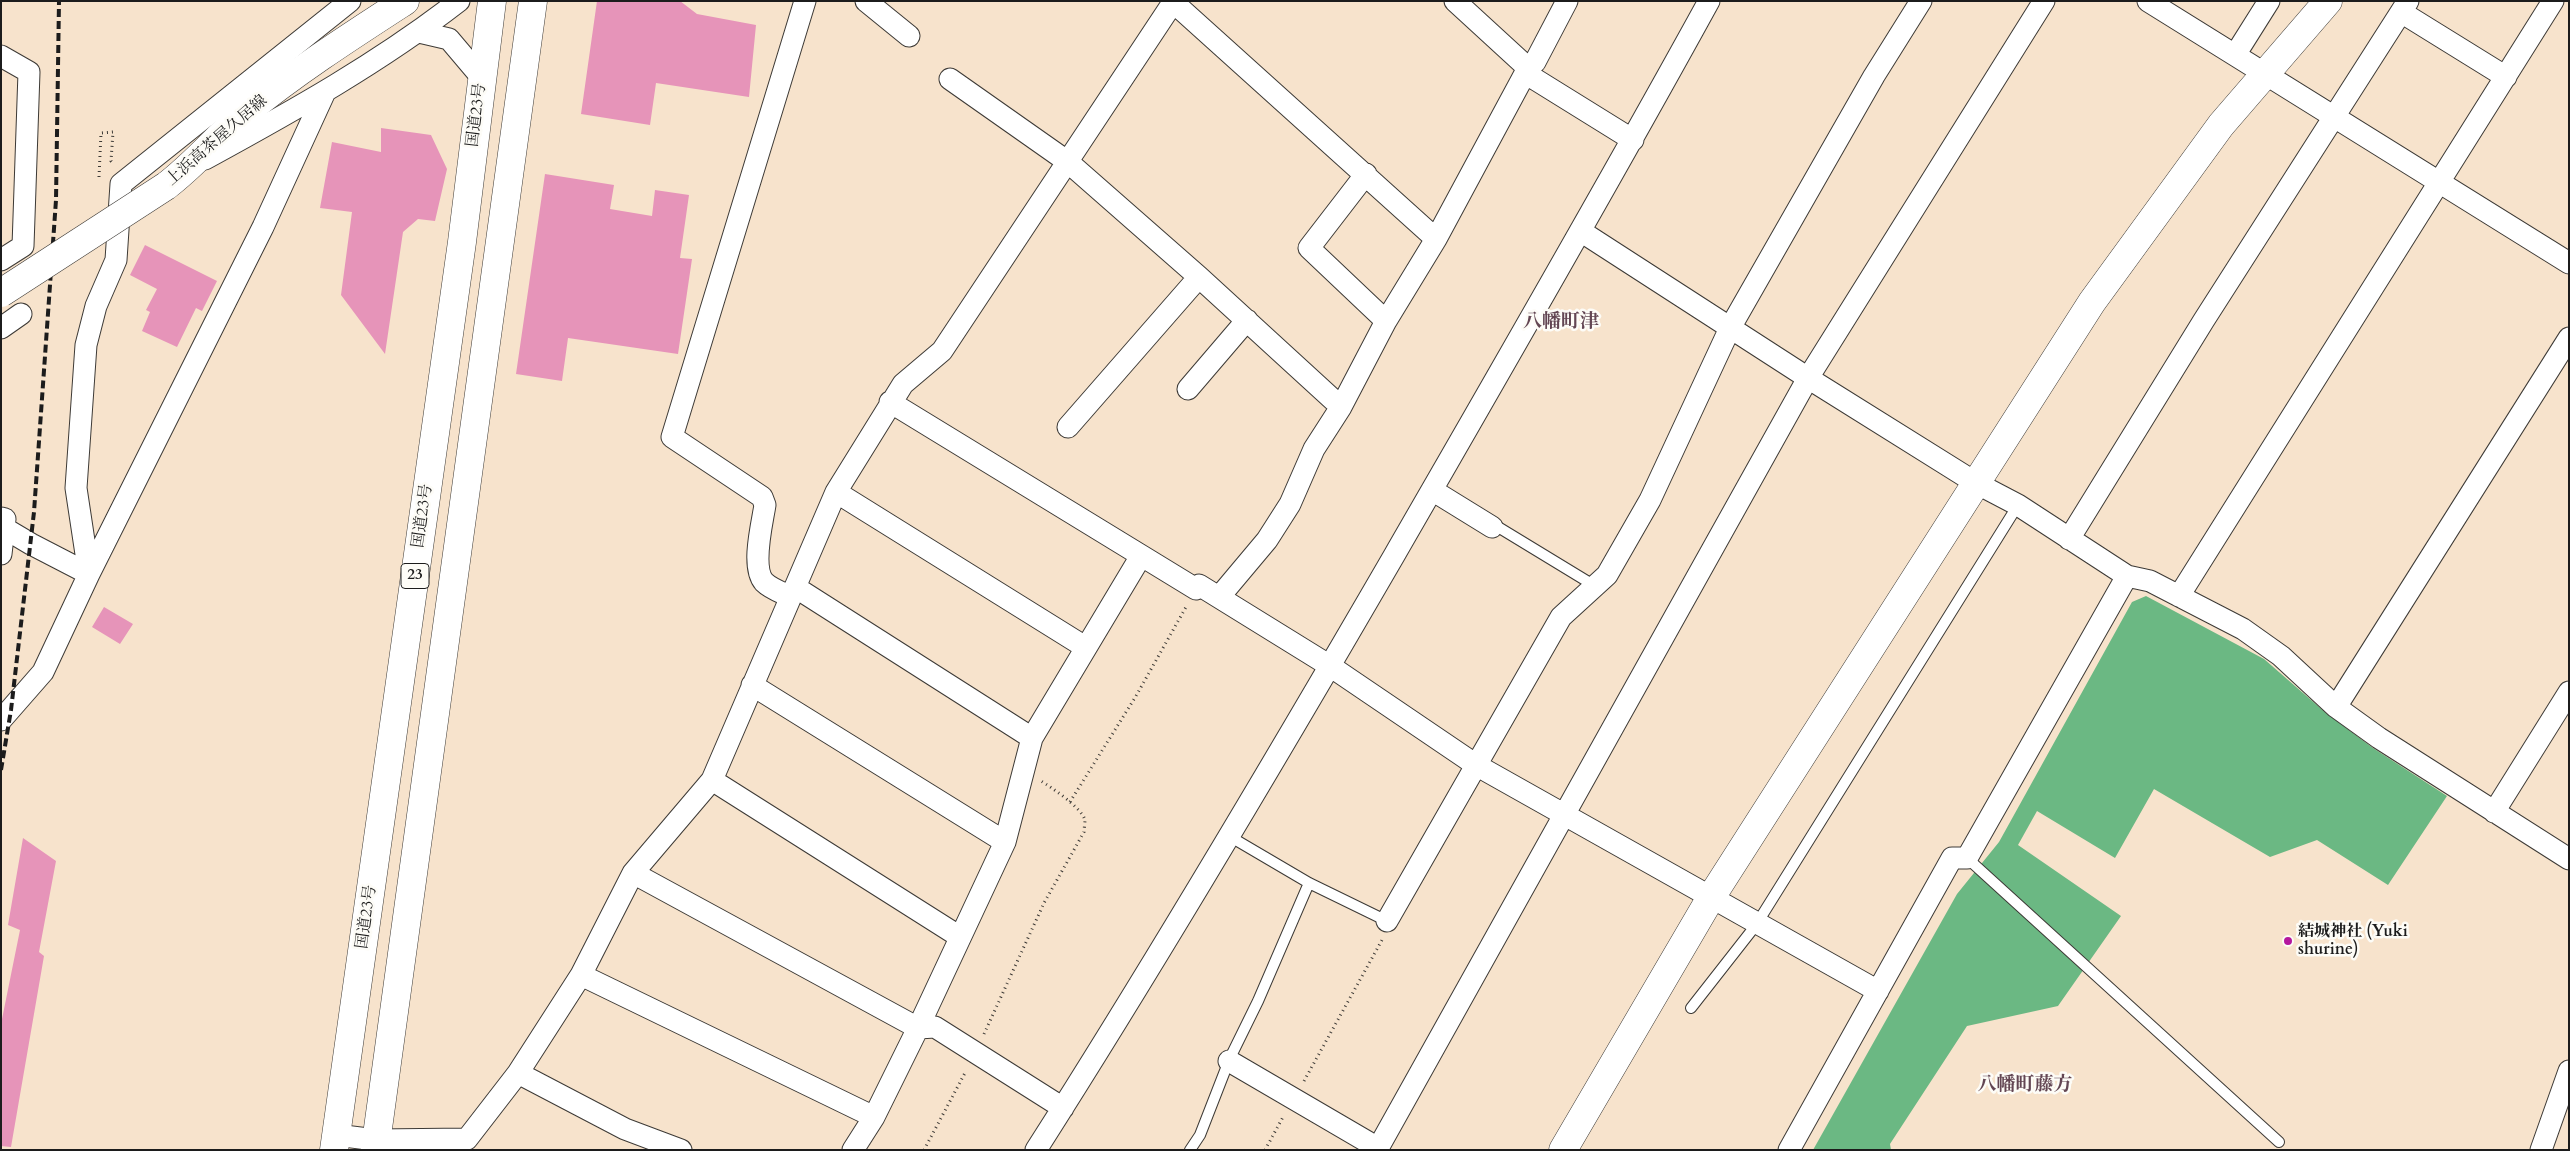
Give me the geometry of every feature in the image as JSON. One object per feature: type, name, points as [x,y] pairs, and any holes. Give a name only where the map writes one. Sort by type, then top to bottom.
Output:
[{"type":"main road","name":"上浜高茶屋久居線","points":[[1,293],[166,186],[192,166],[244,114],[313,62],[405,1]]},
{"type":"main road","name":"国道23号","points":[[335,1142],[462,242],[492,1]]},
{"type":"main road","name":"23","points":[[375,1145],[532,1]]},
{"type":"main road","points":[[1563,1150],[1710,899],[2092,302],[2146,225],[2221,125],[2328,1]]},
{"type":"street","points":[[89,574],[76,488],[86,345],[96,306],[116,260],[121,184],[350,1]]},
{"type":"street","points":[[192,166],[324,94],[419,32],[458,1]]},
{"type":"street","points":[[805,1],[672,437],[762,497],[765,505],[758,555],[759,573],[767,584],[793,592],[1032,738]]},
{"type":"street","points":[[866,1],[909,36]]},
{"type":"street","points":[[335,1142],[375,1145],[467,1139],[518,1074],[581,976],[633,873],[712,780],[836,492],[890,402],[903,384],[942,351],[1173,1],[1436,238]]},
{"type":"street","points":[[1456,1],[1527,70],[1633,140]]},
{"type":"street","points":[[1220,596],[1267,540],[1290,504],[1314,449],[1341,408],[1386,321],[1436,238],[1527,70],[1535,62],[1567,1]]},
{"type":"street","points":[[1036,1150],[1230,836],[1330,666],[1582,232],[1710,1]]},
{"type":"street","points":[[1387,921],[1560,617],[1607,575],[1650,500],[1730,328],[1848,119],[1922,1]]},
{"type":"street","points":[[1229,1061],[1283,1091],[1293,1100],[1377,1149],[1808,378],[2044,1]]},
{"type":"street","points":[[2148,1],[2569,263]]},
{"type":"street","points":[[2235,55],[2269,1]]},
{"type":"street","points":[[2179,596],[2553,1]]},
{"type":"street","points":[[2069,539],[2204,320],[2404,7],[2506,77]]},
{"type":"street","points":[[419,32],[449,39],[482,78]]},
{"type":"street","points":[[1,56],[30,72],[23,246],[1,260]]},
{"type":"street","points":[[950,78],[1068,162],[1199,276],[1341,408]]},
{"type":"street","points":[[1,720],[43,672],[89,574],[262,227],[324,94]]},
{"type":"street","points":[[1366,174],[1309,248],[1386,321]]},
{"type":"street","points":[[1582,232],[1808,378],[1976,483],[2018,505],[2127,576],[2150,581],[2243,629],[2281,656],[2336,707],[2379,738],[2569,859]]},
{"type":"street","points":[[1068,427],[1199,276]]},
{"type":"street","points":[[1,328],[21,314]]},
{"type":"street","points":[[1188,389],[1247,320]]},
{"type":"street","points":[[2336,707],[2569,338]]},
{"type":"street","points":[[890,402],[1142,556],[1197,587],[1220,596],[1330,666],[1476,765],[1756,925],[1878,991]]},
{"type":"street","points":[[1432,490],[1492,527]]},
{"type":"street","points":[[836,492],[1085,647]]},
{"type":"street","points":[[3,523],[31,544],[89,574]]},
{"type":"street","points":[[1,554],[3,523]]},
{"type":"street","points":[[853,1150],[874,1117],[918,1028],[1005,842],[1032,738],[1085,647],[1142,556]]},
{"type":"street","points":[[1789,1150],[1952,858],[1967,858],[2127,576]]},
{"type":"street","points":[[752,684],[1005,842]]},
{"type":"street","points":[[2494,812],[2569,692]]},
{"type":"street","points":[[712,780],[960,936]]},
{"type":"street","points":[[633,873],[918,1028],[935,1027],[1063,1108]]},
{"type":"street","points":[[581,976],[874,1117]]},
{"type":"street","points":[[2541,1150],[2569,1071]]},
{"type":"street","points":[[518,1074],[625,1129],[680,1150]]},
{"type":"lane","points":[[1691,1008],[1756,925],[2018,505]]},
{"type":"lane","points":[[1492,527],[1498,527],[1595,586]]},
{"type":"lane","points":[[1230,836],[1309,883],[1387,921]]},
{"type":"lane","points":[[1967,858],[2280,1142]]},
{"type":"lane","points":[[1190,1150],[1200,1135],[1229,1061],[1309,883]]},
{"type":"path","points":[[99,182],[101,134],[113,132],[111,161],[116,164]]},
{"type":"path","points":[[1070,802],[1136,696],[1197,587]]},
{"type":"path","points":[[924,1150],[976,1053],[1044,903],[1084,832],[1084,819],[1070,802],[1024,770]]},
{"type":"path","points":[[1265,1150],[1391,925],[1387,921]]},
{"type":"green space","points":[[2146,596],[2264,659],[2326,713],[2373,748],[2447,796],[2388,885],[2317,840],[2270,857],[2154,789],[2115,858],[2037,811],[2018,845],[2121,916],[2058,1006],[1967,1026],[1890,1144],[1891,1150],[1813,1150],[1957,894],[1999,842],[2132,602]]},
{"type":"building","points":[[597,1],[680,1],[697,14],[756,25],[749,97],[656,83],[650,125],[581,114]]},
{"type":"building","points":[[381,128],[431,135],[447,169],[435,221],[418,219],[403,232],[385,354],[341,295],[352,212],[320,208],[332,142],[381,152]]},
{"type":"building","points":[[545,174],[614,185],[610,209],[652,216],[655,190],[689,195],[680,258],[692,259],[678,354],[568,338],[562,381],[516,374]]},
{"type":"building","points":[[145,245],[217,281],[202,311],[196,308],[177,347],[142,331],[150,312],[146,310],[157,289],[130,275]]},
{"type":"building","points":[[104,607],[133,624],[120,644],[92,627]]},
{"type":"building","points":[[23,838],[56,861],[39,952],[44,956],[11,1147],[1,1146],[1,1024],[20,930],[8,925]]},
{"type":"railway","points":[[1,770],[11,710],[34,512],[56,200],[59,1]]},
{"type":"place","name":"結城神社 (Yuki shurine)","points":[[2288,941]]},
{"type":"district","name":"八幡町津","points":[[1561,323]]},
{"type":"district","name":"八幡町藤方","points":[[2025,1086]]}]
